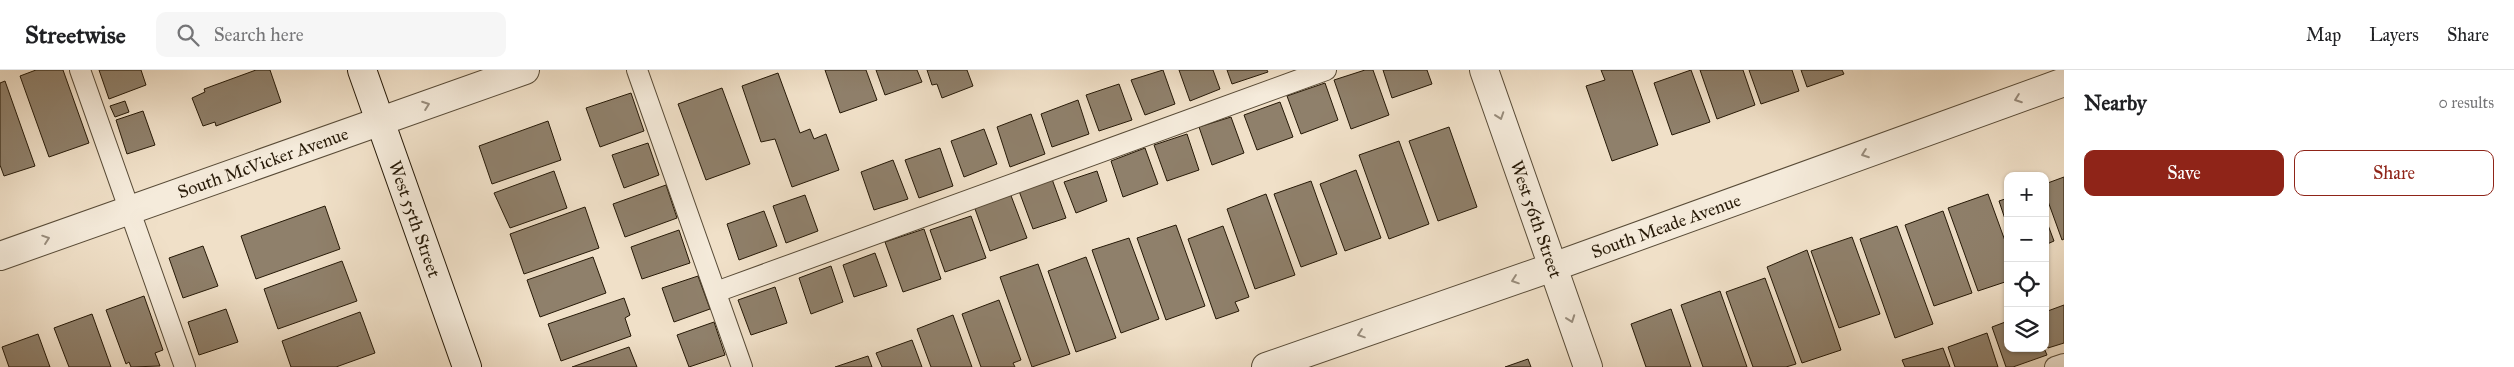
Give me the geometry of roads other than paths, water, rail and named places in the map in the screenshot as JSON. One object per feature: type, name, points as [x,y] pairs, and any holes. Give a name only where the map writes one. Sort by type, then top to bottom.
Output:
[{"type":"street","name":"West 55th Street","points":[[362,70],[467,367]]},
{"type":"street","name":"South McVicker Avenue","points":[[0,256],[525,70]]},
{"type":"street","name":"West 56th Street","points":[[1484,70],[1588,367]]},
{"type":"street","name":"South Meade Avenue","points":[[1266,367],[1553,267],[2064,82]]},
{"type":"lane","points":[[80,70],[185,367]]},
{"type":"lane","points":[[637,70],[742,367]]},
{"type":"lane","points":[[716,292],[1326,70]]},
{"type":"lane","points":[[2055,367],[2064,364]]}]
